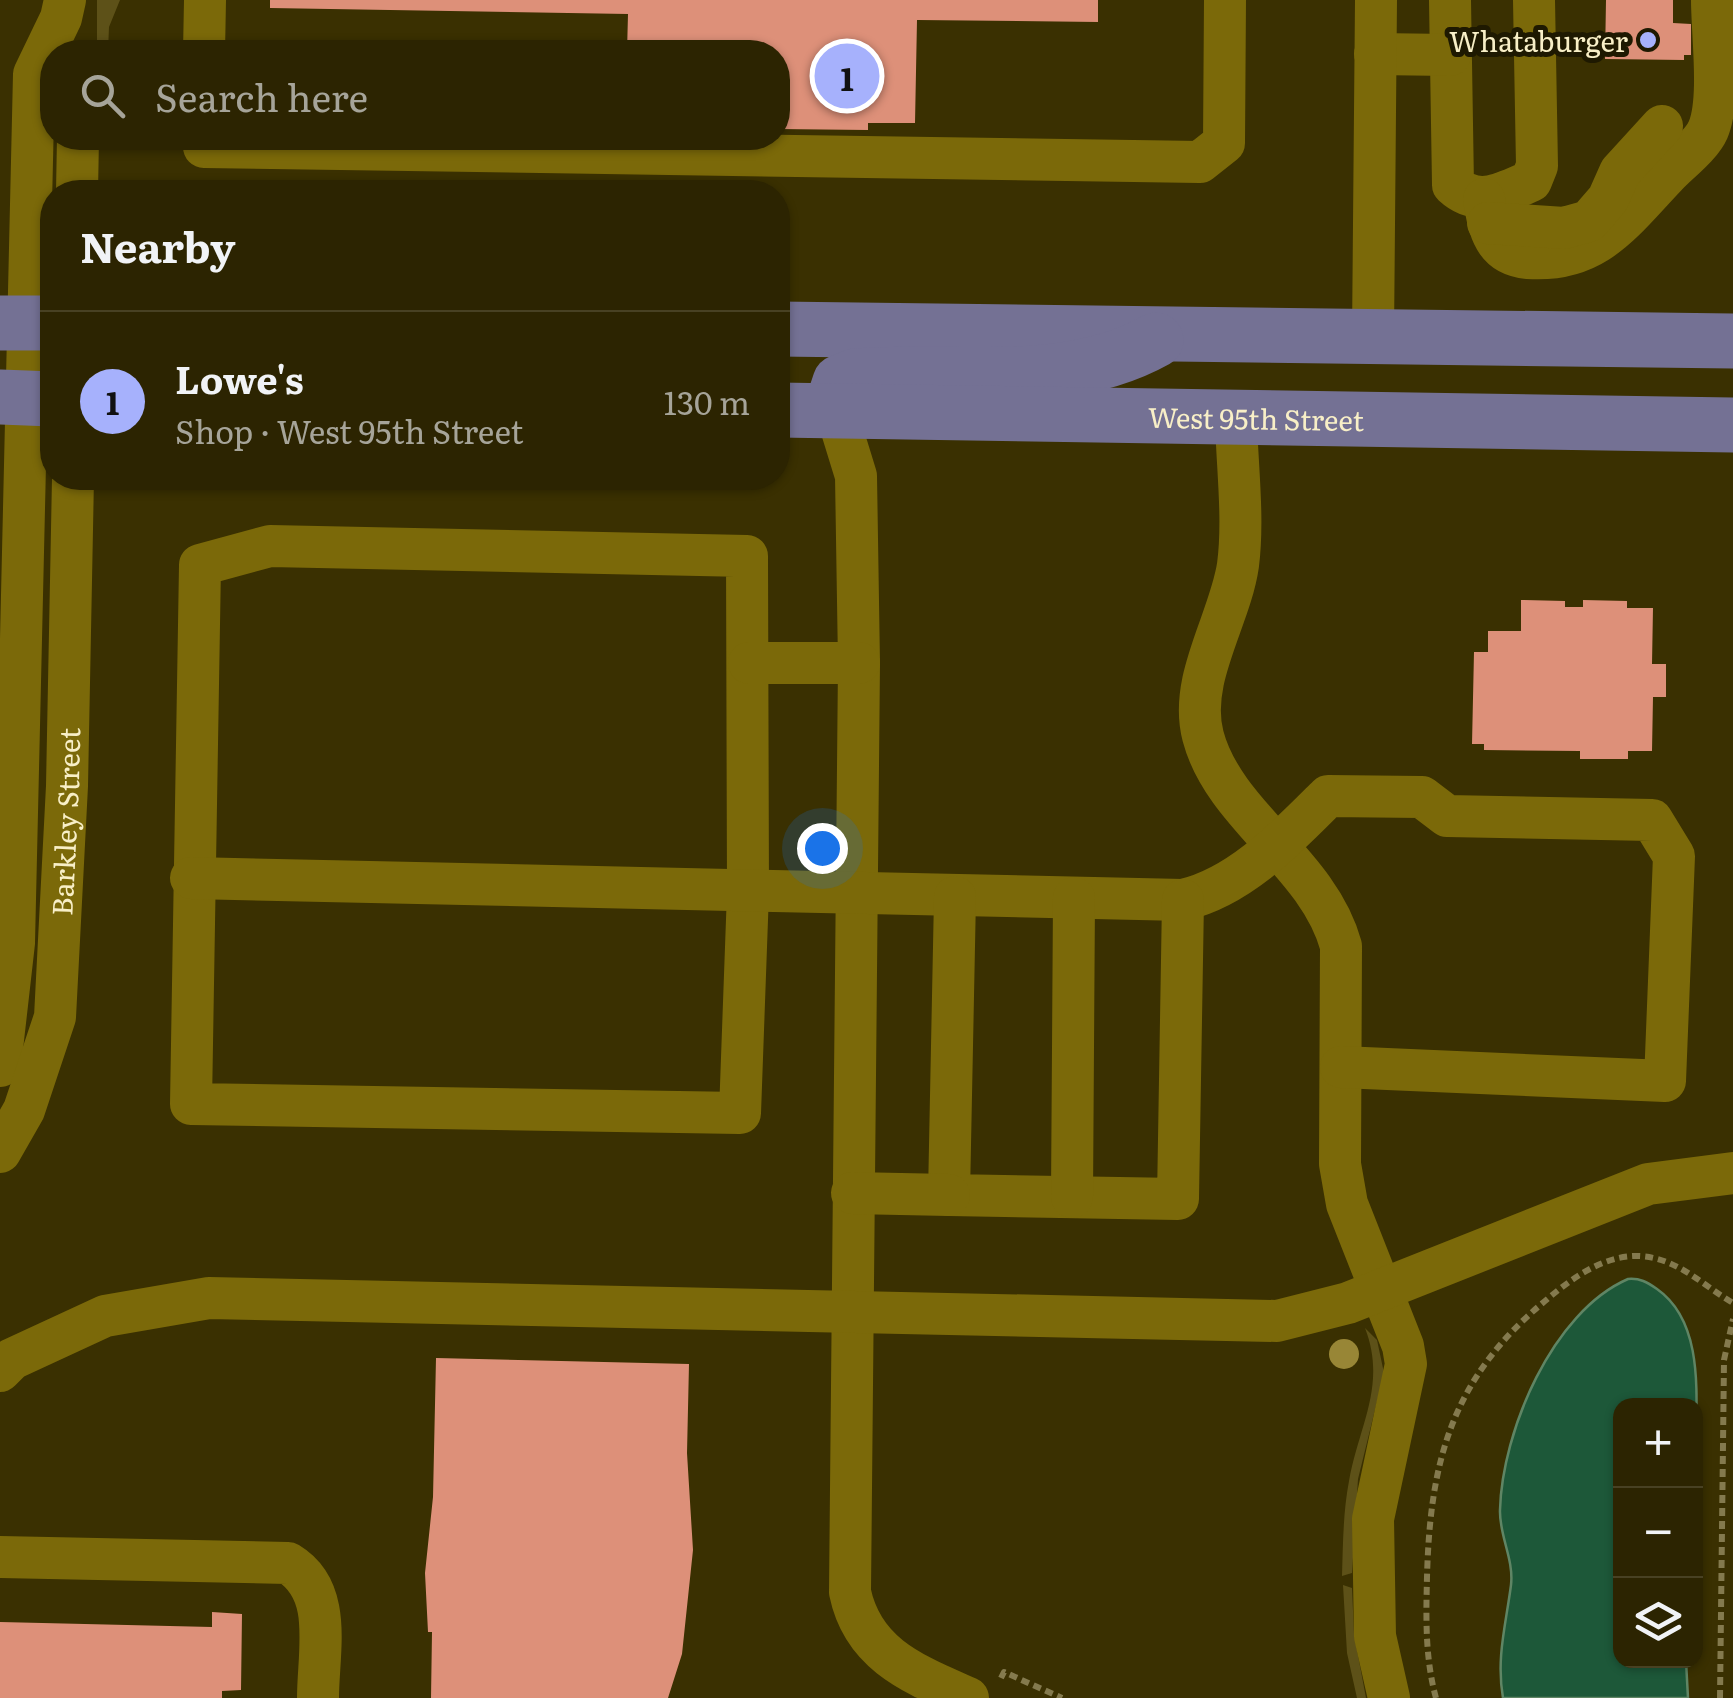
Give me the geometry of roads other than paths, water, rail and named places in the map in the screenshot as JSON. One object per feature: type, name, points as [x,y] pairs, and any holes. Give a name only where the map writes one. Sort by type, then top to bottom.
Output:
[{"type":"main road","points":[[790,329],[1733,341]]},
{"type":"main road","points":[[836,411],[835,395],[846,378],[1080,371],[1130,354],[1171,332]]},
{"type":"main road","name":"West 95th Street","points":[[790,410],[1733,425]]},
{"type":"street","points":[[204,40],[205,0]]},
{"type":"street","points":[[403,150],[1200,162],[1224,143],[1225,0]]},
{"type":"street","points":[[1372,336],[1376,0]]},
{"type":"street","points":[[1450,0],[1453,185],[1486,211],[1564,228],[1589,221],[1608,199],[1620,172],[1684,110],[1712,0]]},
{"type":"street","points":[[1486,211],[1531,182],[1536,166],[1534,0]]},
{"type":"street","points":[[1375,54],[1450,55]]},
{"type":"street","name":"Barkley Street","points":[[0,1066],[10,1008],[14,942],[34,74],[40,64]]},
{"type":"street","points":[[1486,211],[1501,252],[1511,256],[1568,258],[1584,252],[1605,239],[1708,131],[1684,110]]},
{"type":"street","points":[[77,180],[78,150]]},
{"type":"street","points":[[836,411],[856,476],[859,663],[850,1592],[856,1622],[885,1655],[925,1689],[983,1692]]},
{"type":"street","points":[[1236,419],[1239,560],[1207,673],[1202,734],[1214,764],[1236,797],[1278,842],[1320,900],[1338,934],[1343,969],[1342,1178],[1406,1364],[1374,1520],[1375,1636],[1389,1698]]},
{"type":"street","name":"Barkley Street","points":[[0,1152],[24,1110],[56,1017],[67,786],[73,490]]},
{"type":"street","points":[[270,546],[747,556],[748,892],[740,1113],[191,1104],[192,878],[200,565],[270,546]]},
{"type":"street","points":[[748,663],[859,663]]},
{"type":"street","points":[[192,878],[1183,900],[1210,894],[1278,842],[1328,796],[1422,798],[1447,816],[1652,820],[1674,856],[1664,1081],[1341,1068]]},
{"type":"street","points":[[949,1195],[956,897]]},
{"type":"street","points":[[1072,1197],[1074,898]]},
{"type":"street","points":[[852,1193],[1178,1199],[1183,900]]},
{"type":"street","points":[[0,1370],[12,1359],[105,1316],[208,1298],[1278,1320],[1382,1290],[1648,1184],[1733,1173]]},
{"type":"street","points":[[0,1557],[288,1562],[304,1572],[319,1601],[318,1698]]},
{"type":"place","name":"Whataburger","points":[[1648,40]]},
{"type":"place","name":"Lowe's","points":[[847,76]]}]
